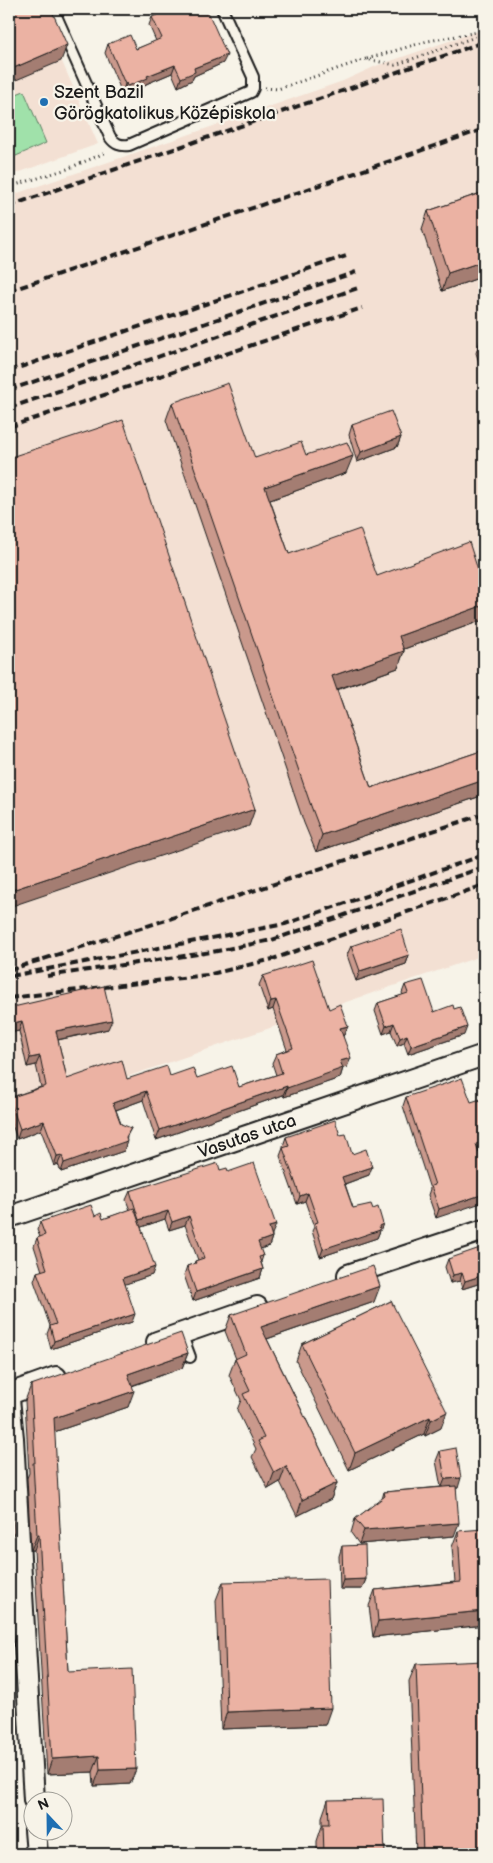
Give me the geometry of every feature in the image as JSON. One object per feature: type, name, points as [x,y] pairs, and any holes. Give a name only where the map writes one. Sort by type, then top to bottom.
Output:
[{"type":"street","name":"Vasutas utca","points":[[9,1217],[484,1055]]},
{"type":"street","points":[[330,1281],[484,1230]]},
{"type":"street","points":[[136,1350],[274,1301]]},
{"type":"street","points":[[9,1394],[72,1372]]},
{"type":"street","points":[[9,1399],[13,1438],[33,1790]]},
{"type":"street","points":[[36,1840],[37,1854]]},
{"type":"lane","points":[[53,9],[110,137],[117,145],[129,145],[247,94],[254,88],[253,78],[222,9]]},
{"type":"lane","points":[[181,1334],[190,1357]]},
{"type":"path","points":[[366,59],[395,65],[484,33]]},
{"type":"path","points":[[254,88],[278,89],[366,59],[428,41],[484,33]]},
{"type":"path","points":[[9,187],[93,159],[117,145]]},
{"type":"shaded area","name":"Szent Bazil Görögkatolikus Középiskola","points":[[9,9],[39,9],[98,144],[9,176]]},
{"type":"shaded area","points":[[484,29],[484,955],[9,1117],[9,196],[343,81],[376,66]]},
{"type":"green space","points":[[24,91],[46,143],[9,159],[9,97]]},
{"type":"building","points":[[9,9],[51,9],[67,45],[9,70]]},
{"type":"building","points":[[171,9],[204,9],[206,13],[208,12],[227,55],[194,68],[195,72],[181,78],[175,65],[128,86],[127,83],[125,84],[108,44],[130,35],[136,49],[162,38],[152,17]]},
{"type":"building","points":[[484,192],[484,261],[448,273],[428,211]]},
{"type":"building","points":[[228,383],[255,458],[301,442],[306,455],[347,442],[353,456],[265,487],[289,554],[360,529],[377,576],[469,542],[484,589],[484,605],[399,636],[404,651],[332,676],[371,788],[484,750],[484,780],[322,835],[172,403]]},
{"type":"building","points":[[391,411],[401,437],[361,452],[352,425]]},
{"type":"building","points":[[123,420],[255,809],[9,891],[9,450],[11,457]]},
{"type":"building","points":[[401,929],[409,955],[360,971],[351,946]]},
{"type":"building","points":[[312,960],[329,1009],[340,1004],[348,1026],[340,1028],[351,1058],[340,1061],[343,1068],[160,1130],[146,1091],[113,1103],[121,1124],[131,1128],[126,1137],[127,1141],[64,1163],[62,1155],[57,1156],[44,1121],[20,1129],[9,1098],[46,1086],[40,1056],[30,1058],[22,1021],[9,1024],[9,1008],[104,986],[112,1020],[56,1031],[67,1079],[122,1060],[127,1079],[167,1066],[170,1076],[193,1068],[197,1078],[232,1066],[239,1087],[282,1073],[276,1054],[293,1048],[276,1000],[271,1001],[263,976]]},
{"type":"building","points":[[423,980],[434,1012],[453,1005],[454,1009],[460,1007],[467,1027],[411,1046],[407,1035],[400,1038],[394,1023],[386,1026],[378,1003],[408,993],[405,985]]},
{"type":"building","points":[[462,1078],[471,1102],[484,1098],[484,1141],[476,1144],[484,1166],[484,1194],[439,1209],[431,1186],[435,1185],[406,1097]]},
{"type":"building","points":[[335,1120],[340,1135],[346,1134],[352,1154],[366,1149],[372,1167],[342,1177],[353,1208],[371,1204],[373,1209],[378,1207],[383,1224],[379,1226],[380,1230],[323,1249],[315,1223],[318,1222],[308,1193],[300,1196],[283,1148],[289,1146],[286,1137]]},
{"type":"building","points":[[218,1163],[220,1170],[227,1168],[228,1172],[254,1163],[276,1225],[269,1227],[272,1237],[258,1242],[263,1256],[259,1257],[263,1269],[196,1292],[187,1266],[204,1258],[189,1216],[172,1222],[168,1211],[139,1220],[130,1191]]},
{"type":"building","points":[[91,1205],[95,1216],[101,1213],[103,1219],[134,1208],[155,1267],[123,1278],[135,1314],[54,1341],[50,1326],[56,1324],[37,1272],[47,1269],[37,1238],[45,1235],[40,1222]]},
{"type":"building","points":[[480,1248],[484,1260],[484,1275],[465,1281],[462,1273],[453,1275],[448,1259]]},
{"type":"building","points":[[373,1266],[380,1286],[261,1327],[337,1483],[302,1500],[286,1466],[274,1473],[258,1441],[264,1438],[243,1394],[250,1391],[235,1359],[246,1354],[231,1315]]},
{"type":"building","points":[[391,1301],[447,1412],[431,1420],[430,1417],[355,1453],[302,1344]]},
{"type":"building","points":[[181,1333],[188,1353],[128,1374],[134,1391],[54,1418],[68,1672],[132,1669],[136,1769],[100,1770],[99,1756],[52,1759],[39,1535],[37,1535],[31,1385]]},
{"type":"building","points":[[456,1448],[461,1478],[445,1479],[440,1451]]},
{"type":"building","points":[[9,1462],[14,1533],[9,1534]]},
{"type":"building","points":[[456,1486],[459,1523],[364,1530],[355,1519],[385,1496],[384,1492]]},
{"type":"building","points":[[484,1529],[484,1611],[378,1621],[375,1590],[461,1582],[458,1531]]},
{"type":"building","points":[[365,1545],[366,1579],[343,1580],[342,1546]]},
{"type":"building","points":[[327,1579],[331,1708],[227,1712],[223,1582]]},
{"type":"building","points":[[484,1661],[484,1854],[423,1854],[416,1664]]},
{"type":"building","points":[[383,1799],[385,1854],[324,1854],[323,1824],[329,1824],[328,1800]]},
{"type":"railway","points":[[9,206],[484,42]]},
{"type":"railway","points":[[9,291],[484,129]]},
{"type":"railway","points":[[9,371],[349,255]]},
{"type":"railway","points":[[9,390],[356,272]]},
{"type":"railway","points":[[9,408],[358,288]]},
{"type":"railway","points":[[9,427],[362,308]]},
{"type":"railway","points":[[9,970],[484,814]]},
{"type":"railway","points":[[11,976],[285,924],[484,855]]},
{"type":"railway","points":[[47,976],[212,952],[272,940],[484,867]]},
{"type":"railway","points":[[9,998],[207,975],[273,959],[484,885]]},
{"type":"place","name":"Szent Bazil Görögkatolikus Középiskola","points":[[44,102]]}]
